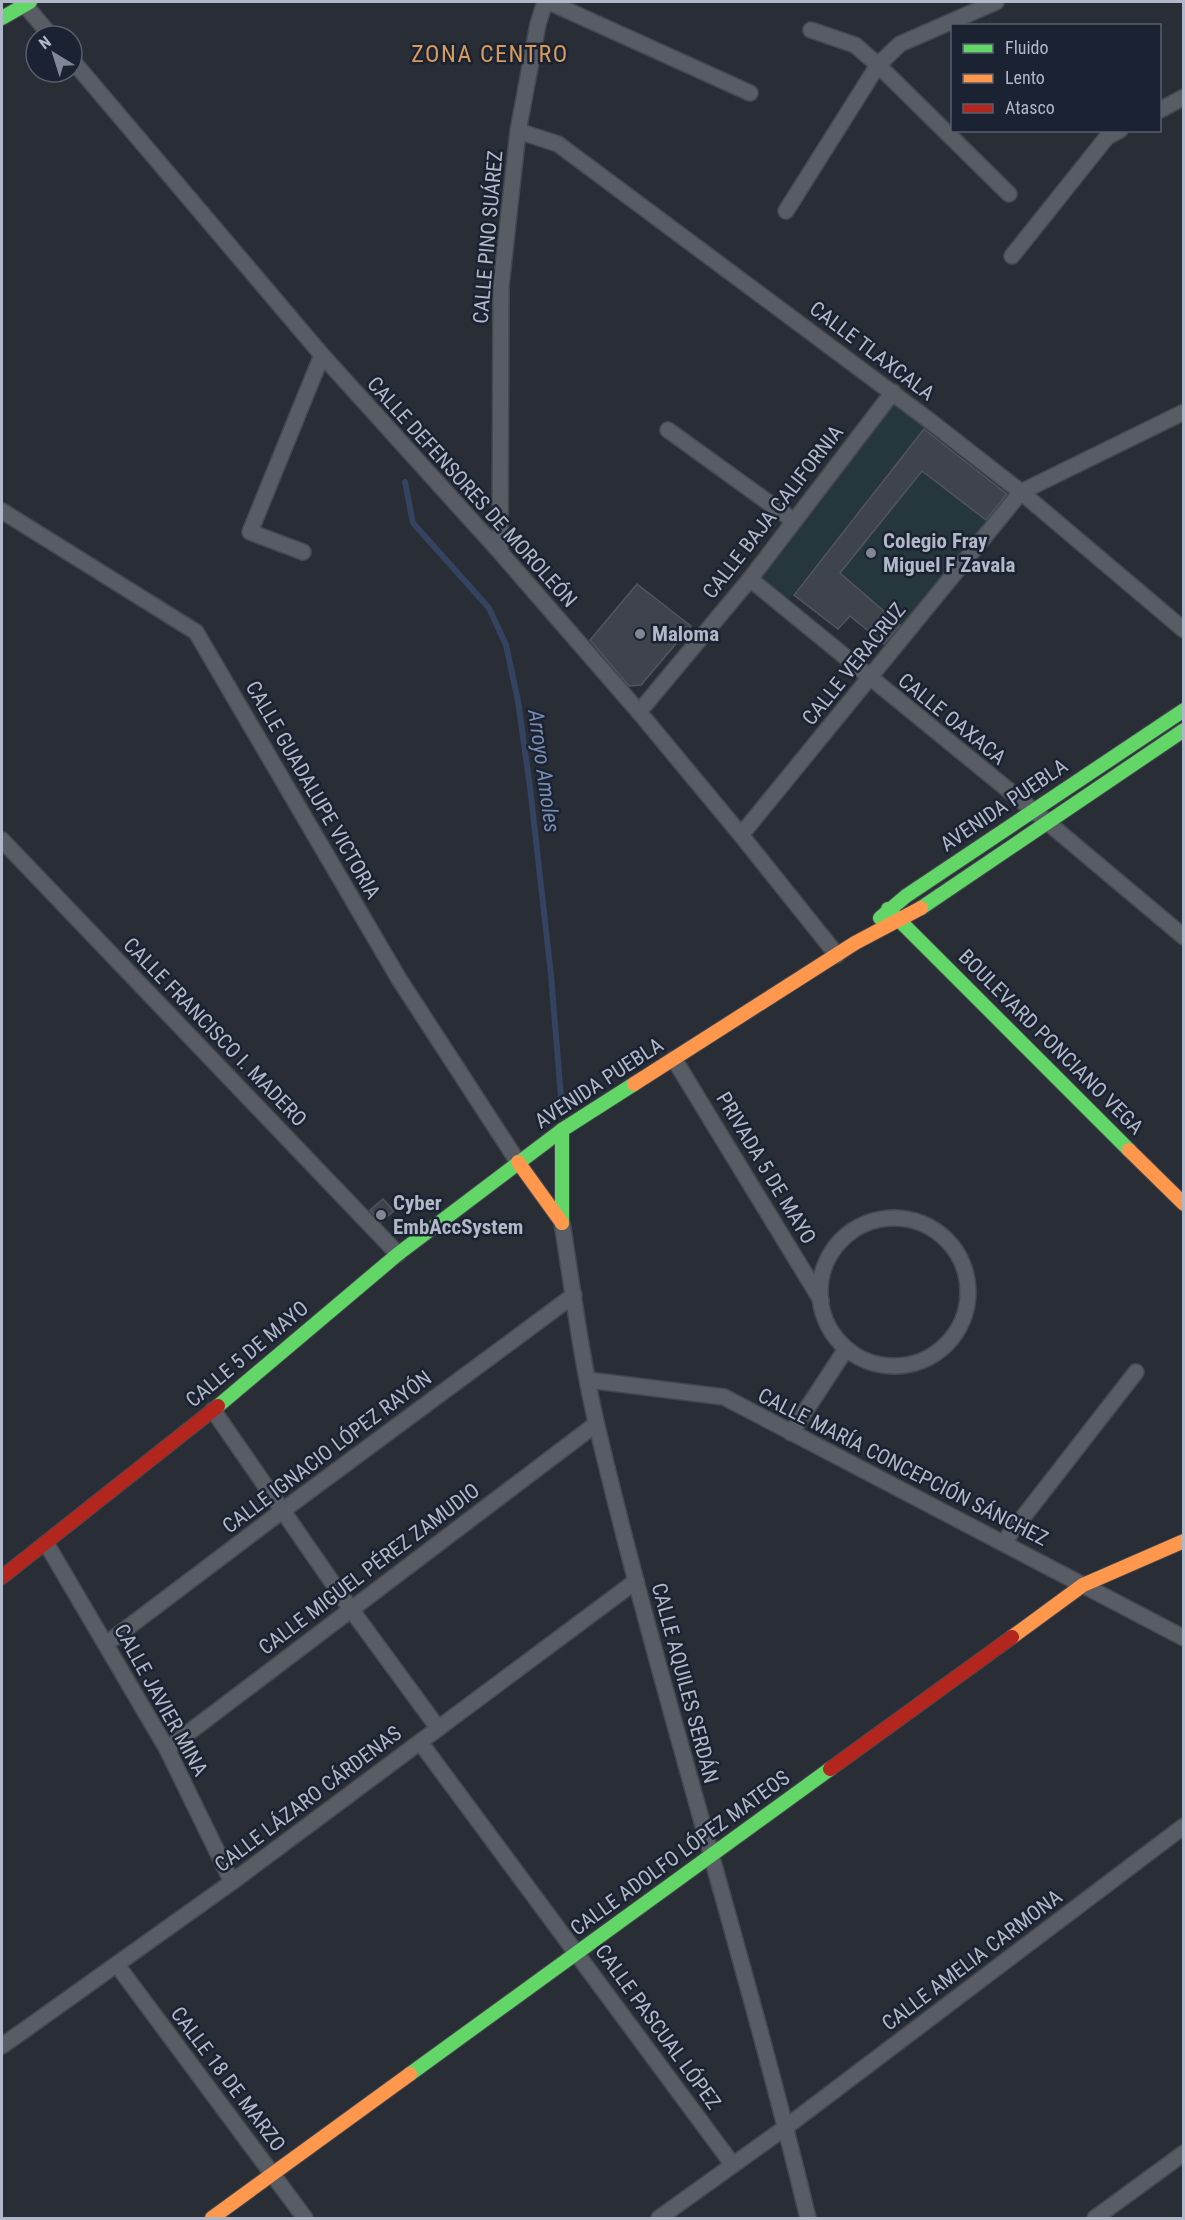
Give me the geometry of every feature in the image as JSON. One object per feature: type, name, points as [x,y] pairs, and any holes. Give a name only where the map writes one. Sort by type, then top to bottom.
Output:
[{"type":"street","points":[[547,2],[750,93]]},
{"type":"street","name":"CALLE PINO SUÁREZ","points":[[500,552],[501,286],[518,131],[538,24],[547,2]]},
{"type":"street","points":[[786,211],[878,65],[900,44],[996,2]]},
{"type":"street","points":[[2,18],[27,3],[42,24]]},
{"type":"street","points":[[811,30],[855,45],[1009,194]]},
{"type":"street","name":"CALLE DEFENSORES DE MOROLEÓN","points":[[84,74],[322,355],[500,552],[639,712],[837,955]]},
{"type":"street","points":[[1161,109],[1184,97]]},
{"type":"street","name":"CALLE TLAXCALA","points":[[518,131],[558,144],[893,392],[1022,492],[1184,630]]},
{"type":"street","points":[[1012,256],[1107,137],[1116,132]]},
{"type":"street","points":[[303,552],[250,532],[322,355]]},
{"type":"street","name":"CALLE BAJA CALIFORNIA","points":[[639,712],[750,579],[893,392]]},
{"type":"street","name":"CALLE VERACRUZ","points":[[741,835],[1022,492],[1184,412]]},
{"type":"street","points":[[668,430],[794,521]]},
{"type":"street","name":"CALLE GUADALUPE VICTORIA","points":[[2,511],[196,632],[399,979],[518,1162]]},
{"type":"street","name":"CALLE OAXACA","points":[[750,579],[1184,938]]},
{"type":"street","name":"AVENIDA PUEBLA","points":[[855,943],[888,909],[1184,710]]},
{"type":"street","name":"AVENIDA PUEBLA","points":[[518,1162],[562,1130],[855,943],[899,921],[1184,730]]},
{"type":"street","name":"CALLE FRANCISCO I. MADERO","points":[[2,840],[398,1254]]},
{"type":"street","name":"BOULEVARD PONCIANO VEGA","points":[[888,909],[1183,1203]]},
{"type":"street","name":"PRIVADA 5 DE MAYO","points":[[674,1059],[821,1300],[828,1323],[846,1349],[867,1361],[901,1367],[923,1363],[945,1350],[961,1328],[968,1303],[967,1281],[958,1258],[944,1239],[925,1226],[902,1218],[878,1218],[866,1221],[840,1238],[828,1254],[821,1275],[821,1300]]},
{"type":"street","name":"CALLE AQUILES SERDÁN","points":[[562,1130],[562,1223],[596,1424],[710,1856],[786,2127],[808,2218]]},
{"type":"street","name":"CALLE AQUILES SERDÁN","points":[[518,1162],[562,1223]]},
{"type":"street","name":"CALLE 5 DE MAYO","points":[[2,1577],[213,1410],[398,1254],[518,1162]]},
{"type":"street","name":"CALLE IGNACIO LÓPEZ RAYÓN","points":[[106,1644],[574,1295]]},
{"type":"street","points":[[791,1433],[846,1349]]},
{"type":"street","points":[[1003,1543],[1136,1372]]},
{"type":"street","name":"CALLE MARÍA CONCEPCIÓN SÁNCHEZ","points":[[588,1380],[724,1397],[1184,1638]]},
{"type":"street","points":[[213,1410],[350,1608],[438,1728]]},
{"type":"street","name":"CALLE MIGUEL PÉREZ ZAMUDIO","points":[[167,1749],[350,1608],[596,1424]]},
{"type":"street","name":"CALLE ADOLFO LÓPEZ MATEOS","points":[[212,2218],[1083,1585],[1184,1541]]},
{"type":"street","name":"CALLE JAVIER MINA","points":[[46,1543],[167,1749],[232,1882]]},
{"type":"street","name":"CALLE LÁZARO CÁRDENAS","points":[[2,2046],[232,1882],[636,1581]]},
{"type":"street","name":"CALLE PASCUAL LÓPEZ","points":[[420,1742],[733,2164]]},
{"type":"street","name":"CALLE AMELIA CARMONA","points":[[659,2218],[786,2127],[1184,1826]]},
{"type":"street","name":"CALLE 18 DE MARZO","points":[[117,1965],[306,2218]]},
{"type":"street","points":[[1095,2218],[1184,2153]]},
{"type":"shaded area","points":[[893,392],[930,421],[783,607],[750,579]]},
{"type":"shaded area","points":[[922,471],[994,526],[908,632],[840,573]]},
{"type":"building","points":[[924,429],[1007,494],[986,520],[922,471],[840,573],[900,625],[884,644],[850,616],[838,629],[794,595]]},
{"type":"building","name":"Maloma","points":[[637,584],[691,626],[641,685],[629,686],[590,640]]},
{"type":"building","name":"Cyber EmbAccSystem","points":[[383,1199],[394,1211],[381,1222],[370,1210]]},
{"type":"waterway","name":"Arroyo Amoles","points":[[405,482],[413,523],[489,608],[506,645],[518,701],[530,787],[551,975],[561,1097]]},
{"type":"traffic: fast","points":[[2,18],[30,2]]},
{"type":"traffic: fast","points":[[880,918],[906,896],[1184,710]]},
{"type":"traffic: fast","points":[[921,908],[1184,730]]},
{"type":"traffic: fast","points":[[888,909],[1129,1150]]},
{"type":"traffic: fast","points":[[218,1406],[398,1254],[562,1130],[634,1084]]},
{"type":"traffic: fast","points":[[562,1130],[562,1223]]},
{"type":"traffic: fast","points":[[410,2074],[830,1769]]},
{"type":"traffic: slow","points":[[634,1084],[855,943],[921,908]]},
{"type":"traffic: slow","points":[[1129,1150],[1184,1204]]},
{"type":"traffic: slow","points":[[518,1162],[562,1223]]},
{"type":"traffic: slow","points":[[1012,1637],[1083,1585],[1184,1541]]},
{"type":"traffic: slow","points":[[212,2218],[410,2074]]},
{"type":"traffic: jam","points":[[2,1577],[218,1406]]},
{"type":"traffic: jam","points":[[830,1769],[1012,1637]]},
{"type":"place","name":"Colegio Fray Miguel F Zavala","points":[[871,553]]},
{"type":"place","name":"Maloma","points":[[640,634]]},
{"type":"place","name":"Cyber EmbAccSystem","points":[[381,1215]]},
{"type":"district","name":"ZONA CENTRO","points":[[490,54]]}]
